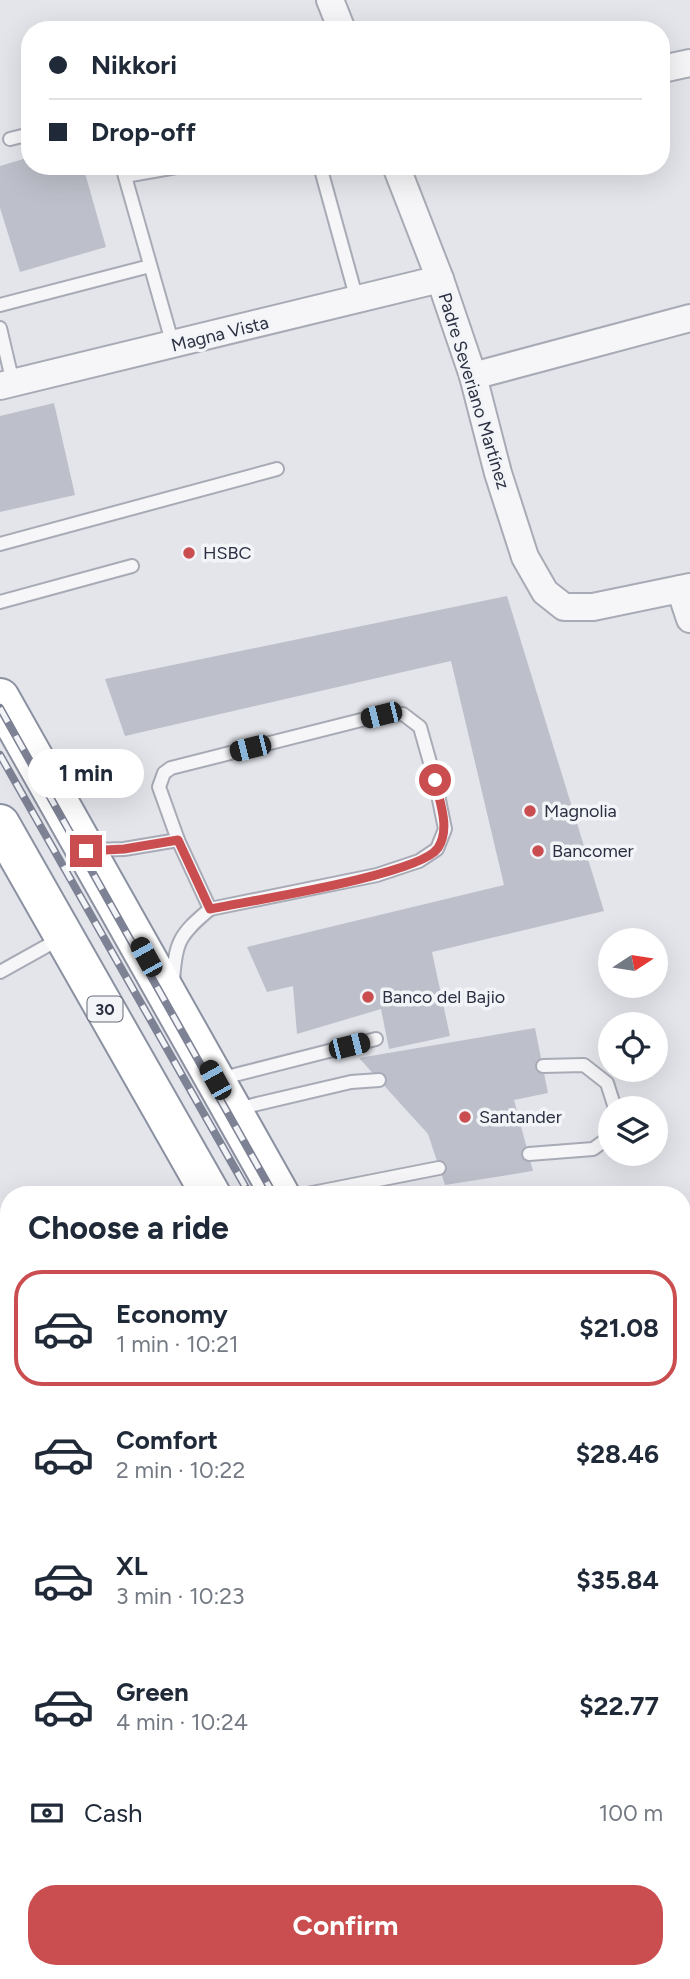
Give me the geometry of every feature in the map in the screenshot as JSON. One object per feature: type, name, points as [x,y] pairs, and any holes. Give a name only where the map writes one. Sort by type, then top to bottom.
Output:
[{"type":"highway","points":[[0,698],[275,1186]]},
{"type":"highway","points":[[0,743],[46,824],[62,841],[86,851]]},
{"type":"highway","name":"30","points":[[0,824],[206,1186]]},
{"type":"highway","points":[[224,1095],[227,1130],[240,1170],[249,1186]]},
{"type":"street","points":[[330,0],[338,21]]},
{"type":"street","points":[[670,67],[690,63]]},
{"type":"street","name":"Padre Severiano Martínez","points":[[400,175],[440,279],[472,376],[498,473],[525,557],[545,592],[564,607],[593,607],[685,588]]},
{"type":"street","name":"Magna Vista","points":[[7,385],[440,279]]},
{"type":"street","points":[[472,376],[690,318]]},
{"type":"street","points":[[685,588],[690,619]]},
{"type":"lane","points":[[10,139],[21,136]]},
{"type":"lane","points":[[125,175],[173,345]]},
{"type":"lane","points":[[322,175],[357,300]]},
{"type":"lane","points":[[0,305],[150,266]]},
{"type":"lane","points":[[0,328],[7,385]]},
{"type":"lane","points":[[0,544],[277,469]]},
{"type":"lane","points":[[0,602],[132,566]]},
{"type":"lane","points":[[172,1004],[176,948],[184,931],[210,909],[377,876],[419,861],[437,849],[445,830],[420,727],[403,714],[381,715],[171,768],[164,773],[159,787],[178,840],[210,909]]},
{"type":"lane","points":[[86,851],[124,849],[178,840]]},
{"type":"lane","points":[[0,972],[64,937]]},
{"type":"lane","points":[[224,1095],[376,1039]]},
{"type":"lane","points":[[543,1066],[584,1065],[607,1083],[611,1096]]},
{"type":"lane","points":[[224,1095],[379,1080]]},
{"type":"lane","points":[[528,1154],[593,1149],[598,1145]]},
{"type":"lane","points":[[348,1186],[439,1168]]},
{"type":"building","points":[[21,160],[21,175],[86,175],[106,247],[20,272],[0,208],[0,166]]},
{"type":"building","points":[[54,403],[75,495],[0,512],[0,416]]},
{"type":"building","name":"Magnolia","points":[[507,596],[604,911],[432,952],[450,1036],[389,1049],[381,1009],[297,1034],[293,986],[267,992],[247,947],[504,885],[451,661],[125,736],[105,679]]},
{"type":"building","name":"Santander","points":[[535,1028],[548,1093],[514,1100],[533,1171],[445,1185],[428,1134],[359,1058]]},
{"type":"railway","points":[[0,708],[269,1186]]},
{"type":"railway","points":[[0,755],[245,1186]]},
{"type":"place","name":"HSBC","points":[[189,553]]},
{"type":"place","name":"Magnolia","points":[[530,811]]},
{"type":"place","name":"Bancomer","points":[[538,851]]},
{"type":"place","name":"Banco del Bajio","points":[[368,997]]},
{"type":"place","name":"Santander","points":[[465,1117]]},
{"type":"route","points":[[86,851],[124,849],[178,840],[210,909],[377,876],[419,861],[437,849],[445,830],[435,780]]}]
